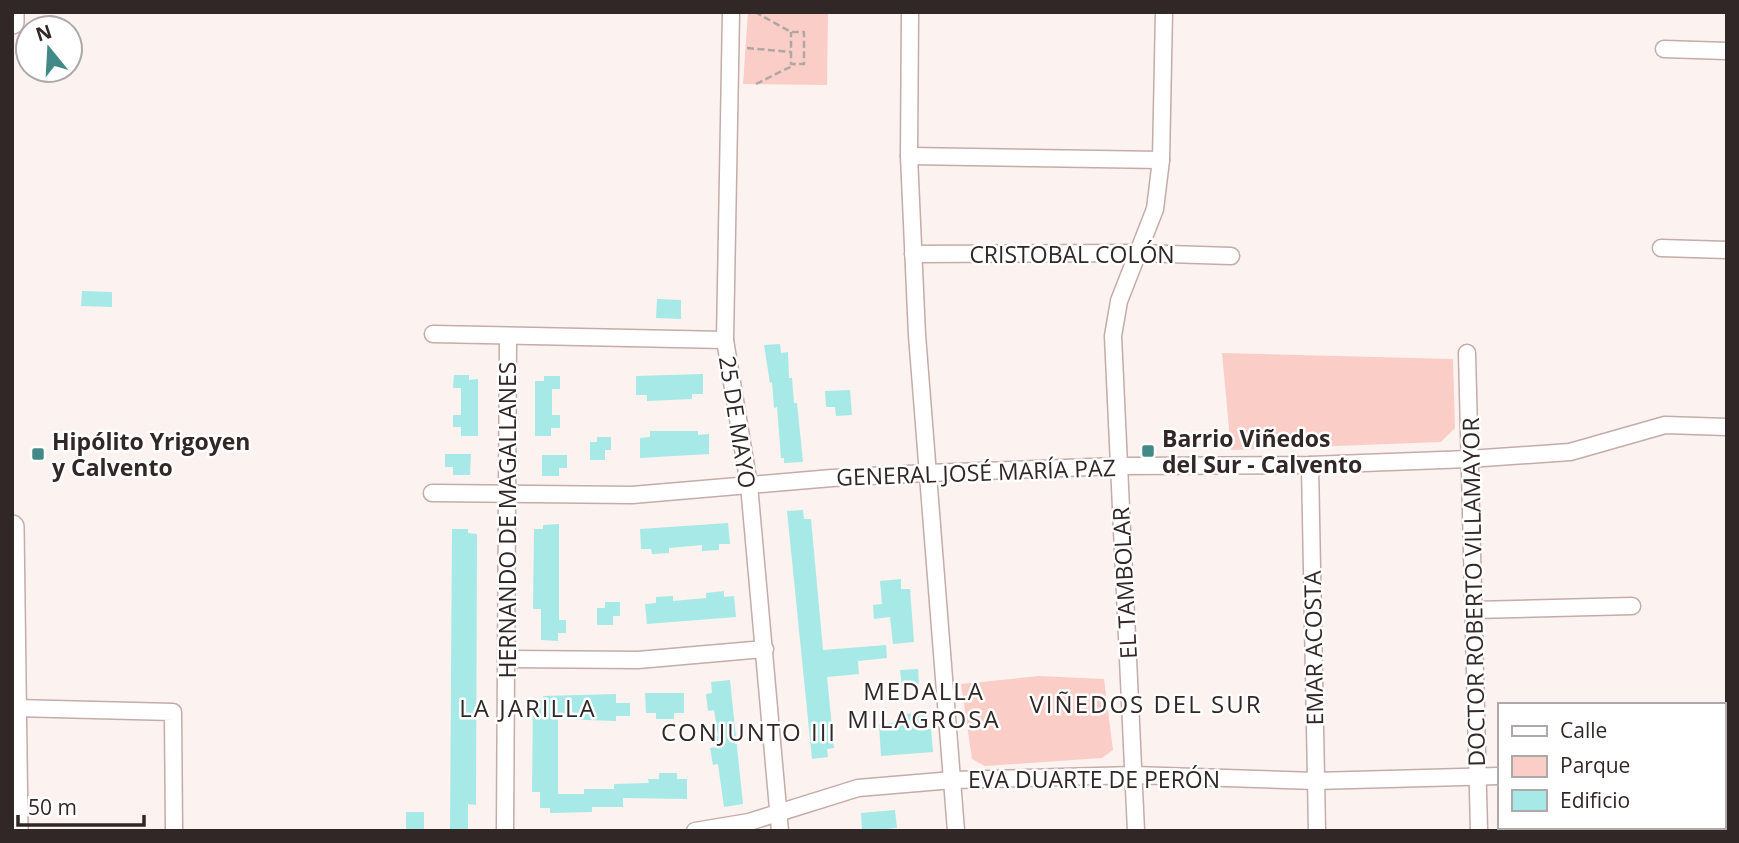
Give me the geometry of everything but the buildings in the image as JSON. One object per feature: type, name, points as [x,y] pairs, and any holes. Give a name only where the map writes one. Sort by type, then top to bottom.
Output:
[{"type":"main road","points":[[12,12],[12,22]]},
{"type":"main road","points":[[12,527],[15,818]]},
{"type":"street","name":"25 DE MAYO","points":[[731,12],[725,340],[750,485],[780,831]]},
{"type":"street","points":[[910,12],[909,156],[917,335],[956,831]]},
{"type":"street","name":"EL TAMBOLAR","points":[[1136,831],[1112,336],[1119,301],[1155,209],[1161,160],[1164,12]]},
{"type":"street","points":[[1664,49],[1727,51]]},
{"type":"street","points":[[909,156],[1161,160]]},
{"type":"street","points":[[1661,248],[1727,250]]},
{"type":"street","name":"CRISTOBAL COLÓN","points":[[913,254],[1137,253],[1231,256]]},
{"type":"street","points":[[433,334],[725,340]]},
{"type":"street","name":"HERNANDO DE MAGALLANES","points":[[505,831],[509,336]]},
{"type":"street","name":"DOCTOR ROBERTO VILLAMAYOR","points":[[1467,352],[1479,831]]},
{"type":"street","name":"GENERAL JOSÉ MARÍA PAZ","points":[[432,493],[632,495],[928,473],[1469,459],[1570,452],[1665,425],[1727,427]]},
{"type":"street","name":"EMAR ACOSTA","points":[[1310,465],[1317,831]]},
{"type":"street","points":[[1474,610],[1632,606]]},
{"type":"street","points":[[506,659],[639,660],[765,649]]},
{"type":"street","points":[[15,708],[173,712],[174,831]]},
{"type":"street","name":"EVA DUARTE DE PERÓN","points":[[695,831],[749,822],[858,788],[953,780],[1134,775],[1315,781],[1498,776]]},
{"type":"path","points":[[755,12],[791,32],[804,32],[804,64],[791,64],[791,32]]},
{"type":"path","points":[[747,48],[791,52]]},
{"type":"path","points":[[756,84],[797,64]]},
{"type":"green space","points":[[748,12],[828,12],[827,85],[743,84]]},
{"type":"green space","points":[[1222,353],[1453,359],[1455,428],[1441,442],[1231,450]]},
{"type":"green space","points":[[1039,676],[1104,679],[1113,750],[1102,758],[985,766],[972,759],[961,684]]},
{"type":"place","name":"Barrio Viñedos del Sur - Calvento","points":[[1148,451]]},
{"type":"place","name":"Hipólito Yrigoyen y Calvento","points":[[38,454]]},
{"type":"district","name":"VIÑEDOS DEL SUR","points":[[1146,703]]},
{"type":"district","name":"MEDALLA MILAGROSA","points":[[924,704]]},
{"type":"district","name":"LA JARILLA","points":[[528,707]]},
{"type":"district","name":"CONJUNTO III","points":[[749,731]]}]
